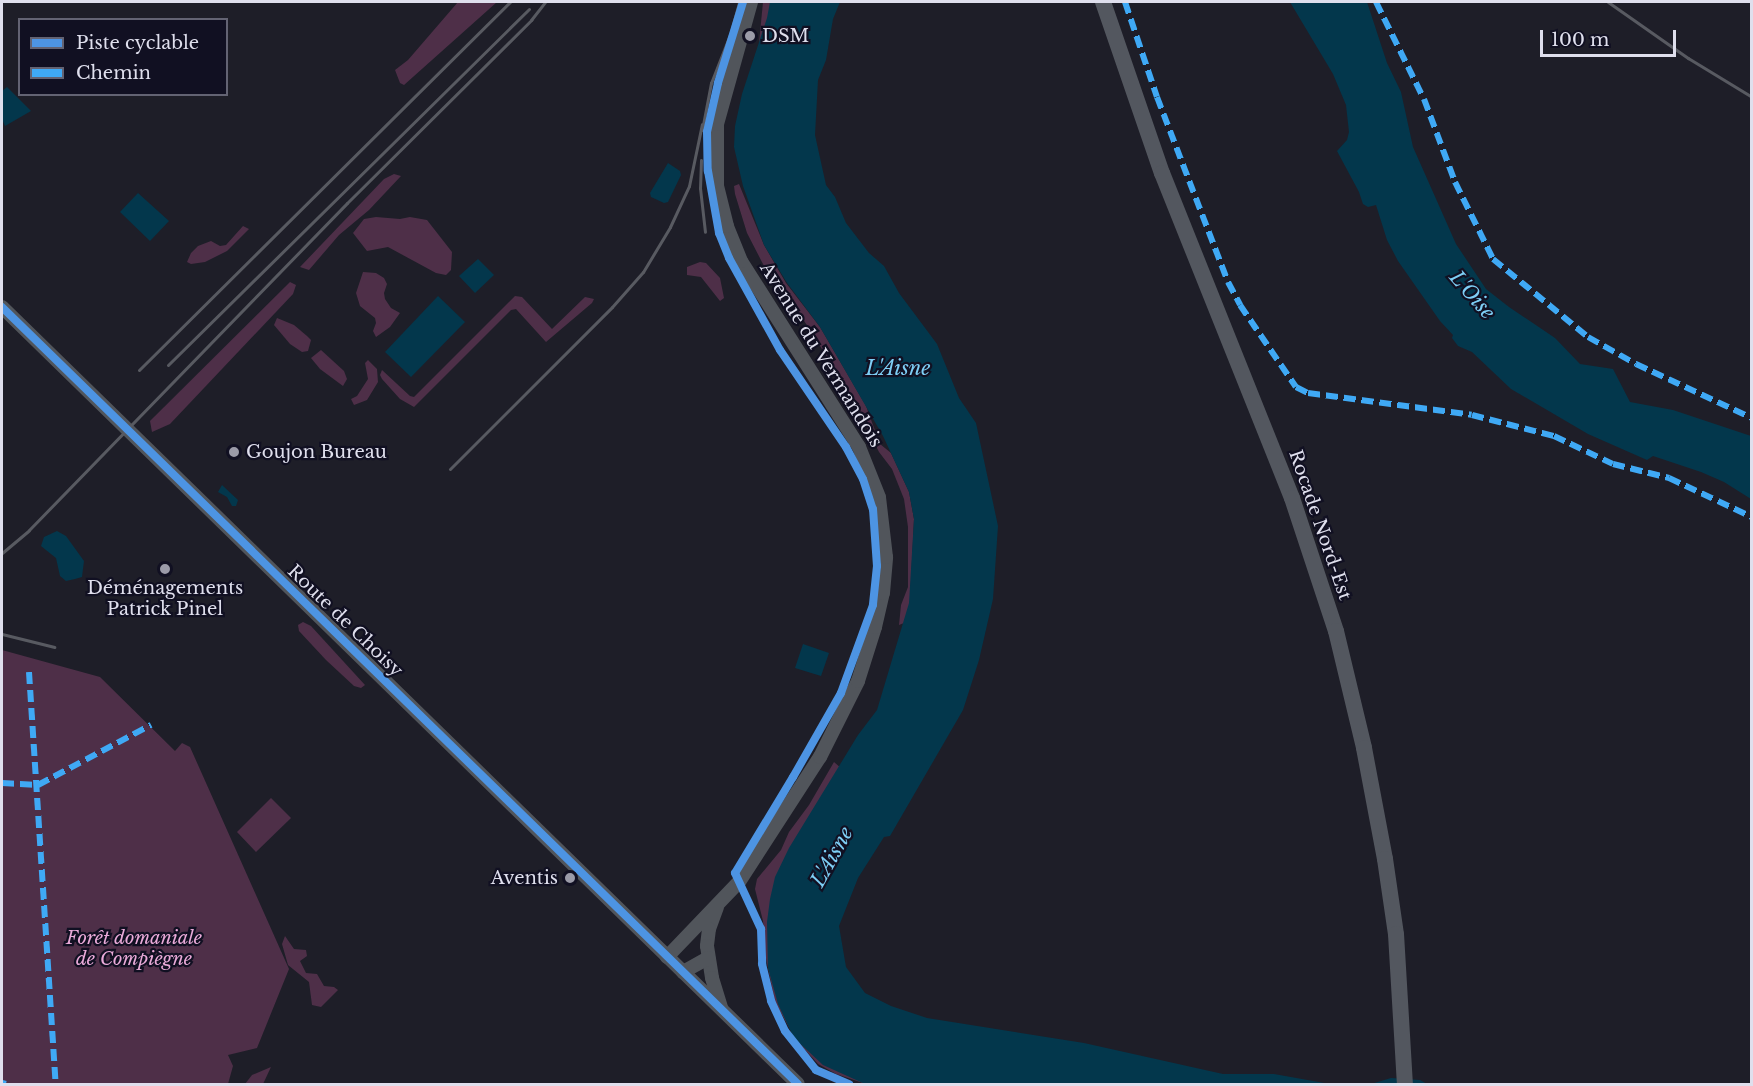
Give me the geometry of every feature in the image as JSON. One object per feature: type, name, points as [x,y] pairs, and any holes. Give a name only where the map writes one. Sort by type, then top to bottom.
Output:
[{"type":"main road","name":"Rocade Nord-Est","points":[[1103,2],[1166,184],[1292,498],[1336,631],[1364,748],[1385,859],[1396,934],[1405,1084]]},
{"type":"street","name":"Avenue du Vermandois","points":[[667,957],[739,882],[820,757],[858,681],[883,592],[886,557],[879,497],[859,447],[741,261],[727,226],[717,186],[717,124],[751,2]]},
{"type":"street","name":"Route de Choisy","points":[[2,307],[798,1084]]},
{"type":"street","points":[[719,902],[709,929],[708,952],[721,1010]]},
{"type":"street","points":[[682,941],[708,952]]},
{"type":"street","points":[[683,972],[708,952]]},
{"type":"green space","points":[[458,2],[497,2],[404,85],[400,83],[395,70],[408,60]]},
{"type":"green space","points":[[763,2],[773,2],[765,37],[759,43]]},
{"type":"green space","points":[[394,174],[401,176],[369,210],[339,235],[309,270],[300,267],[384,179]]},
{"type":"green space","points":[[739,184],[764,245],[786,283],[820,327],[866,406],[880,444],[891,453],[909,492],[914,519],[909,621],[899,625],[901,605],[908,587],[908,527],[904,499],[892,469],[879,452],[846,387],[789,297],[764,266],[747,233],[735,194],[734,186]]},
{"type":"green space","points":[[376,217],[400,219],[410,217],[427,220],[452,252],[451,270],[446,275],[436,273],[388,247],[367,251],[353,233],[364,219]]},
{"type":"green space","points":[[243,226],[249,229],[227,251],[205,262],[191,264],[187,262],[191,253],[198,246],[211,241],[220,246],[226,245]]},
{"type":"green space","points":[[700,262],[706,263],[720,278],[724,298],[720,301],[701,277],[687,275],[687,267]]},
{"type":"green space","points":[[363,272],[376,273],[384,278],[387,284],[385,299],[391,308],[400,313],[390,327],[376,337],[373,331],[375,318],[360,306],[356,293]]},
{"type":"green space","points":[[290,282],[296,285],[293,294],[170,424],[152,432],[150,421]]},
{"type":"green space","points":[[515,296],[522,297],[552,329],[585,297],[594,299],[546,342],[516,309],[511,310],[414,407],[400,399],[382,379],[380,375],[382,370],[410,396],[414,397]]},
{"type":"green space","points":[[277,318],[294,325],[311,340],[308,351],[302,352],[290,344],[274,325]]},
{"type":"green space","points":[[321,350],[344,371],[347,379],[343,386],[320,369],[311,358]]},
{"type":"green space","points":[[368,360],[377,369],[378,382],[367,400],[354,405],[351,399],[357,396],[368,379],[365,363]]},
{"type":"green space","points":[[303,622],[311,626],[365,685],[361,688],[354,686],[326,660],[299,631],[298,625]]},
{"type":"green space","name":"Forêt domaniale de Compiègne","points":[[2,650],[100,677],[175,751],[182,743],[190,747],[289,969],[257,1048],[228,1055],[233,1066],[228,1084],[2,1084]]},
{"type":"green space","points":[[834,762],[842,769],[809,826],[866,1084],[836,1074],[818,1064],[796,1040],[775,1002],[766,958],[763,921],[755,889],[757,879],[781,850],[789,832],[809,805]]},
{"type":"green space","points":[[271,798],[291,818],[256,852],[237,832]]},
{"type":"green space","points":[[285,936],[294,949],[306,950],[307,956],[300,961],[306,973],[317,974],[324,986],[338,990],[321,1007],[312,1005],[309,982],[288,965],[282,944]]},
{"type":"green space","points":[[271,1067],[263,1084],[245,1084],[252,1075]]},
{"type":"water","name":"L'Aisne","points":[[770,2],[840,2],[833,19],[826,60],[818,80],[815,135],[826,185],[835,197],[846,223],[869,253],[884,266],[899,293],[937,344],[959,398],[976,423],[998,526],[993,599],[979,660],[963,710],[890,836],[884,837],[858,878],[839,926],[846,967],[865,993],[891,1006],[927,1018],[1084,1043],[1223,1074],[1274,1074],[1330,1084],[865,1084],[823,1065],[794,1038],[778,1004],[768,968],[767,922],[775,877],[789,848],[858,735],[877,710],[909,603],[914,519],[909,492],[883,436],[820,327],[787,283],[764,245],[743,186],[734,147],[735,126],[742,94]]},
{"type":"water","name":"L'Oise","points":[[1290,2],[1367,2],[1387,63],[1401,92],[1413,147],[1456,244],[1486,289],[1555,338],[1580,364],[1613,369],[1630,402],[1673,410],[1751,436],[1751,499],[1724,482],[1701,472],[1653,456],[1647,460],[1588,434],[1511,389],[1472,352],[1458,346],[1452,338],[1453,335],[1440,321],[1398,261],[1387,240],[1376,205],[1368,207],[1363,204],[1337,151],[1347,140],[1349,132],[1346,105],[1333,74]]},
{"type":"water","points":[[7,87],[31,111],[5,126],[2,119],[2,91]]},
{"type":"water","points":[[668,163],[680,171],[681,175],[668,202],[664,203],[651,197],[650,193]]},
{"type":"water","points":[[138,193],[169,221],[150,241],[120,212]]},
{"type":"water","points":[[478,259],[494,275],[475,293],[459,276]]},
{"type":"water","points":[[438,296],[465,322],[411,377],[385,352]]},
{"type":"water","points":[[222,485],[238,500],[236,506],[232,506],[227,497],[218,492]]},
{"type":"water","points":[[57,531],[66,536],[84,561],[82,577],[66,581],[60,576],[56,558],[41,546],[44,537]]},
{"type":"water","points":[[803,644],[829,653],[821,676],[795,668]]},
{"type":"water","points":[[1391,1078],[1420,1080],[1427,1084],[1371,1084]]},
{"type":"railway","points":[[139,370],[510,2]]},
{"type":"railway","points":[[2,553],[29,530],[347,203],[531,20],[545,2]]},
{"type":"railway","points":[[702,130],[711,83],[731,32],[739,2]]},
{"type":"railway","points":[[1608,2],[1688,58],[1752,97]]},
{"type":"railway","points":[[168,365],[529,9]]},
{"type":"railway","points":[[450,469],[612,307],[643,272],[670,227],[689,186],[702,124]]},
{"type":"railway","points":[[701,160],[700,188],[705,232]]},
{"type":"railway","points":[[2,634],[54,647]]},
{"type":"marked path","points":[[1125,2],[1157,97],[1228,282],[1240,305],[1296,387],[1308,393],[1472,415],[1554,436],[1613,464],[1669,478],[1752,517]]},
{"type":"marked path","points":[[1376,2],[1424,99],[1455,182],[1493,259],[1588,337],[1636,364],[1752,418]]},
{"type":"marked path","points":[[29,672],[56,1084]]},
{"type":"marked path","points":[[2,783],[38,785],[151,725]]},
{"type":"marked path","points":[[2,1083],[6,1084]]},
{"type":"cycle path","points":[[743,2],[718,83],[707,132],[708,171],[719,233],[729,258],[780,350],[846,447],[863,479],[873,509],[877,566],[873,605],[841,693],[735,873],[761,929],[762,964],[771,1001],[785,1031],[816,1070],[849,1084]]},
{"type":"cycle path","points":[[2,307],[798,1084]]},
{"type":"place","name":"DSM","points":[[750,36]]},
{"type":"place","name":"Goujon Bureau","points":[[234,452]]},
{"type":"place","name":"Déménagements Patrick Pinel","points":[[165,569]]},
{"type":"place","name":"Aventis","points":[[570,878]]}]
